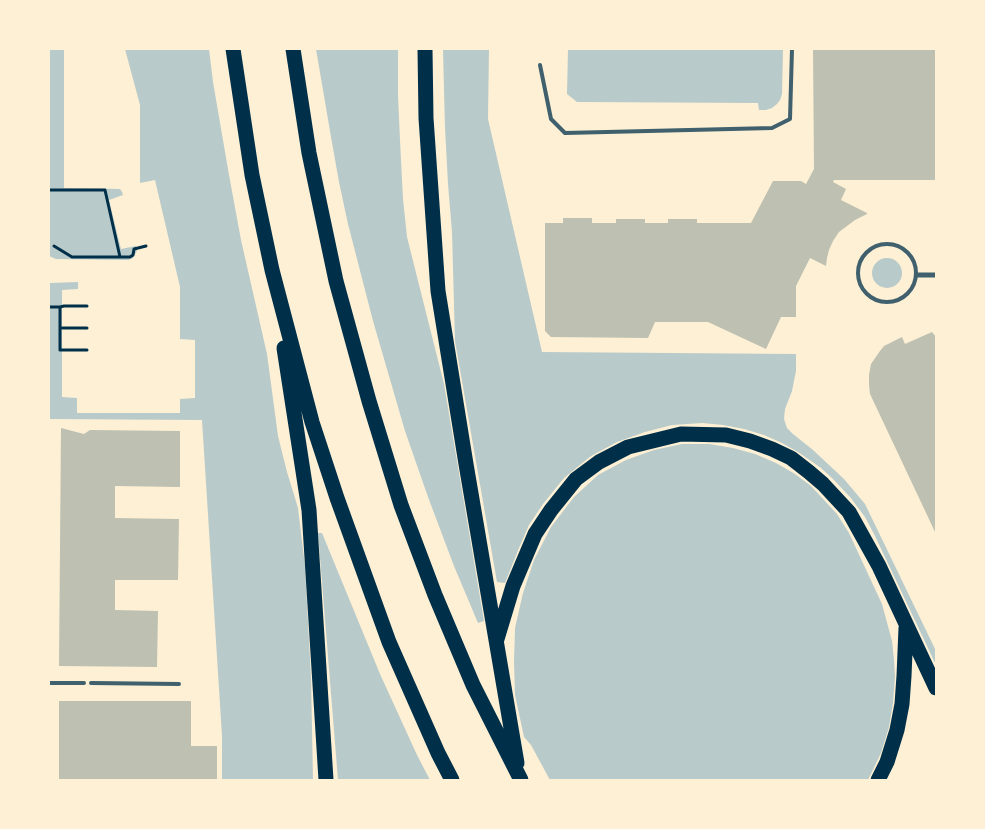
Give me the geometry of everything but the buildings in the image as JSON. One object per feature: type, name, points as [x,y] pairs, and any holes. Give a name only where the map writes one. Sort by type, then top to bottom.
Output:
[{"type":"highway","points":[[233,49],[252,175],[272,270],[312,422],[337,498],[389,642],[438,753],[452,780]]},
{"type":"highway","points":[[293,49],[309,153],[336,282],[369,401],[401,505],[435,595],[473,685],[521,780]]},
{"type":"highway","points":[[425,49],[426,118],[438,291],[496,643],[521,780]]},
{"type":"highway","points":[[272,270],[309,510],[326,780]]},
{"type":"highway","points":[[496,643],[513,586],[535,534],[550,510],[576,479],[599,462],[628,447],[681,434],[726,435],[750,441],[791,458],[823,484],[850,512],[879,566],[936,688]]},
{"type":"highway","points":[[878,780],[887,762],[897,730],[902,704],[906,624]]},
{"type":"street","points":[[917,275],[936,275]]},
{"type":"lane","points":[[540,65],[551,119],[565,133],[772,128],[790,119],[792,49]]},
{"type":"lane","points":[[877,245],[896,245],[905,249],[912,256],[916,265],[917,275],[909,292],[902,298],[893,302],[884,302],[866,294],[858,277],[858,267],[868,250],[877,245]]},
{"type":"lane","points":[[49,683],[84,683]]},
{"type":"lane","points":[[91,683],[179,684]]},
{"type":"path","points":[[49,190],[105,190],[120,257]]},
{"type":"path","points":[[54,246],[72,257],[130,257],[134,255],[134,249],[146,246]]},
{"type":"path","points":[[49,307],[87,306]]},
{"type":"path","points":[[60,307],[60,350],[87,350]]},
{"type":"path","points":[[60,328],[87,328]]},
{"type":"shaded area","points":[[49,49],[64,49],[64,188],[120,189],[123,195],[109,200],[121,249],[136,246],[137,251],[133,258],[128,260],[56,259],[49,256]]},
{"type":"shaded area","points":[[125,49],[209,49],[213,82],[241,240],[267,354],[278,436],[298,508],[305,566],[311,677],[313,780],[222,780],[222,736],[202,420],[49,419],[50,283],[78,282],[78,289],[62,290],[62,397],[77,398],[77,413],[180,413],[180,399],[195,398],[195,340],[180,339],[180,287],[155,180],[140,183],[140,105]]},
{"type":"shaded area","points":[[316,49],[398,49],[400,140],[407,237],[444,384],[484,621],[478,623],[454,566],[405,431],[373,321],[339,182]]},
{"type":"shaded area","points":[[443,49],[489,49],[488,119],[542,352],[796,354],[796,371],[792,391],[785,409],[784,419],[787,428],[844,479],[865,504],[936,651],[936,665],[875,536],[865,517],[850,497],[821,468],[798,452],[764,435],[723,425],[702,423],[672,425],[617,442],[591,456],[564,478],[543,504],[529,525],[505,583],[497,582],[455,341]]},
{"type":"shaded area","points":[[568,49],[783,49],[782,94],[777,104],[766,110],[759,110],[758,103],[577,102],[567,94]]},
{"type":"shaded area","points":[[887,258],[898,262],[902,273],[898,284],[887,288],[876,284],[872,273],[876,262]]},
{"type":"shaded area","points":[[682,444],[709,444],[733,448],[755,454],[776,463],[811,486],[837,514],[849,533],[882,604],[892,641],[894,660],[895,677],[889,727],[881,753],[868,780],[550,780],[531,745],[524,737],[515,695],[515,628],[523,593],[534,560],[551,527],[574,497],[598,475],[626,460],[654,450]]},
{"type":"shaded area","points":[[318,533],[322,533],[380,674],[430,780],[338,780]]}]
